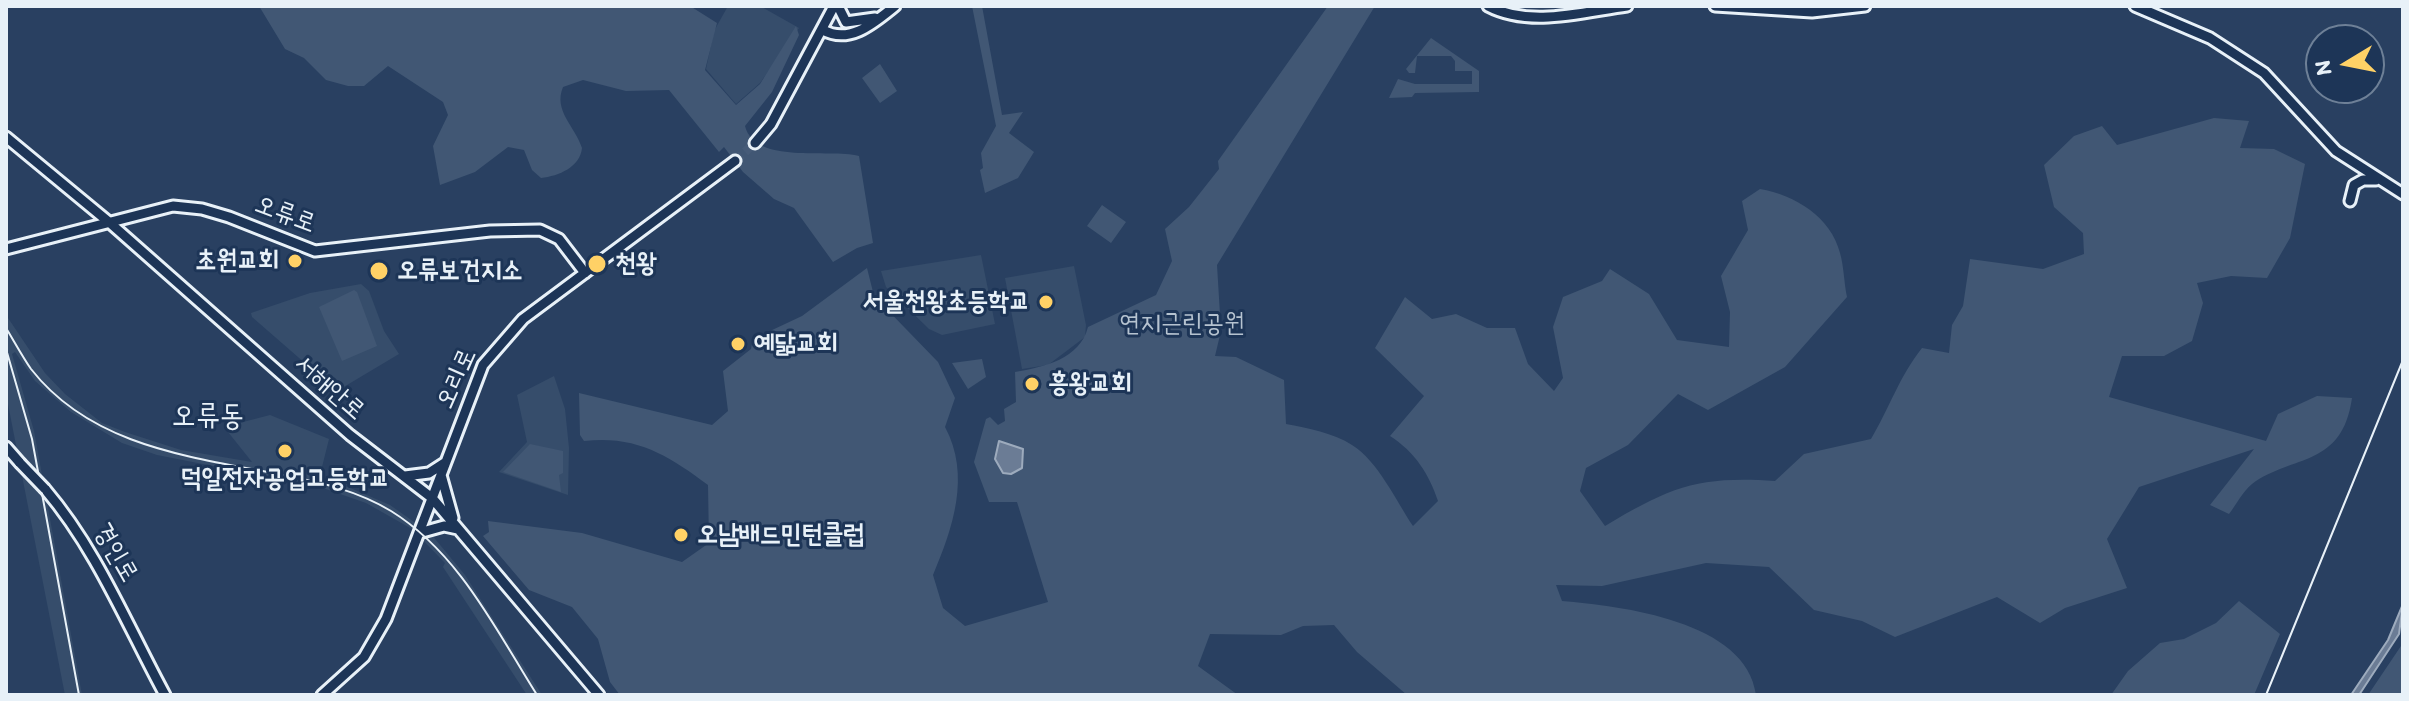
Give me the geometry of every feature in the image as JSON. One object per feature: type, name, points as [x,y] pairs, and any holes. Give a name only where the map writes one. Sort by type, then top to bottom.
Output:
[{"type":"main road","points":[[836,6],[842,19],[850,23],[882,16]]},
{"type":"main road","points":[[755,143],[771,124],[836,6]]},
{"type":"main road","points":[[823,30],[848,35],[895,6]]},
{"type":"main road","points":[[1488,6],[1509,15],[1532,18],[1627,6]]},
{"type":"main road","points":[[1715,6],[1822,12],[1865,6]]},
{"type":"main road","points":[[1822,12],[1832,6]]},
{"type":"main road","points":[[2135,6],[2210,38],[2264,73],[2336,151],[2403,194]]},
{"type":"main road","name":"서해안로","points":[[6,137],[110,223],[338,425],[432,498],[599,695]]},
{"type":"main road","name":"오리로","points":[[322,695],[359,662],[386,619],[476,381],[495,347],[523,319],[735,161]]},
{"type":"main road","points":[[2350,201],[2352,189],[2358,182],[2379,181]]},
{"type":"main road","name":"오류로","points":[[6,249],[173,206],[202,209],[315,251],[466,233],[540,230],[559,239],[585,273]]},
{"type":"main road","name":"경인로","points":[[6,447],[63,509],[108,584],[165,695]]},
{"type":"main road","points":[[403,476],[429,473],[446,462]]},
{"type":"main road","points":[[419,533],[444,526],[458,526],[441,475]]},
{"type":"shaded area","points":[[728,6],[760,6],[799,28],[760,83],[736,104],[706,69],[714,31]]},
{"type":"shaded area","points":[[981,255],[995,324],[942,335],[929,329],[886,287],[881,271]]},
{"type":"shaded area","name":"서울천왕초등학교","points":[[1074,266],[1086,325],[1085,337],[1048,365],[1022,369],[1005,278]]},
{"type":"shaded area","points":[[361,284],[369,291],[384,331],[399,354],[337,391],[252,317],[251,313],[310,293]]},
{"type":"shaded area","points":[[6,315],[45,373],[65,394],[102,423],[125,432],[181,450],[252,462],[224,427],[270,415],[329,439],[320,475],[390,505],[431,534],[465,575],[542,695],[527,695],[443,567],[445,563],[412,529],[366,503],[320,487],[157,455],[122,443],[71,412],[35,381],[15,352],[12,354],[34,431],[82,695],[65,695],[6,394]]},
{"type":"shaded area","points":[[554,376],[565,409],[569,448],[568,495],[499,472],[527,442],[517,395]]},
{"type":"shaded area","points":[[999,441],[1023,449],[1022,468],[1011,474],[1003,473],[995,459]]},
{"type":"shaded area","points":[[2403,604],[2399,634],[2359,695],[2351,695],[2388,640]]},
{"type":"green space","points":[[259,6],[690,6],[717,23],[705,70],[736,105],[760,84],[796,26],[799,35],[772,92],[745,126],[751,138],[777,151],[859,156],[873,243],[833,262],[794,208],[774,199],[743,172],[724,147],[719,152],[669,90],[626,91],[583,80],[563,87],[563,111],[582,148],[573,165],[561,173],[541,178],[532,170],[524,150],[508,147],[475,172],[440,185],[433,146],[448,115],[443,102],[388,66],[364,86],[348,86],[326,80],[304,58],[285,49]]},
{"type":"green space","points":[[972,6],[982,6],[1002,115],[1023,112],[1009,133],[1034,152],[1018,178],[985,193],[980,170],[983,168],[981,153],[996,126]]},
{"type":"green space","name":"연지근린공원","points":[[1328,6],[1375,6],[1217,265],[1221,331],[1215,356],[1236,357],[1284,380],[1286,424],[1337,437],[1361,452],[1378,471],[1413,526],[1438,501],[1420,464],[1390,436],[1424,396],[1375,348],[1405,297],[1432,319],[1456,314],[1487,328],[1515,328],[1528,364],[1554,391],[1563,378],[1553,327],[1563,297],[1602,281],[1610,269],[1649,294],[1677,340],[1729,347],[1730,312],[1721,276],[1748,230],[1742,201],[1760,189],[1786,196],[1810,210],[1829,229],[1840,253],[1847,297],[1785,367],[1708,410],[1678,394],[1628,445],[1586,468],[1580,491],[1605,526],[1667,493],[1725,480],[1775,481],[1804,454],[1871,439],[1922,348],[1949,353],[1952,325],[1963,306],[1970,259],[2043,269],[2084,254],[2083,233],[2054,207],[2044,165],[2074,136],[2102,126],[2117,145],[2214,118],[2249,121],[2240,148],[2274,149],[2305,164],[2290,238],[2267,278],[2231,276],[2197,283],[2203,303],[2192,341],[2164,356],[2122,356],[2109,397],[2266,441],[2278,414],[2317,396],[2352,398],[2347,421],[2327,448],[2252,484],[2229,514],[2210,505],[2254,449],[2139,487],[2107,539],[2127,588],[2065,608],[2040,623],[1997,597],[1895,637],[1862,621],[1814,610],[1769,567],[1706,563],[1602,586],[1556,585],[1562,601],[1647,613],[1706,634],[1730,650],[1748,670],[1756,695],[1407,695],[1357,652],[1334,625],[1303,626],[1281,635],[1210,634],[1198,666],[1238,695],[620,695],[610,682],[598,639],[572,607],[529,590],[483,536],[489,532],[488,521],[582,533],[682,562],[709,543],[708,485],[665,456],[636,444],[584,441],[580,435],[579,393],[712,425],[728,411],[723,371],[751,349],[753,339],[802,316],[867,268],[874,296],[938,362],[955,398],[945,427],[957,464],[956,501],[947,539],[933,575],[943,608],[965,626],[1048,602],[1017,502],[989,502],[974,462],[986,419],[990,417],[998,425],[1005,421],[1004,409],[1016,402],[1015,372],[1059,360],[1077,347],[1088,327],[1156,295],[1172,261],[1165,229],[1189,207],[1219,169],[1218,161]]},
{"type":"green space","points":[[1431,38],[1479,71],[1479,92],[1415,93],[1412,97],[1389,98],[1398,79],[1415,84],[1472,84],[1472,71],[1455,71],[1455,61],[1451,56],[1417,56],[1415,73],[1409,73],[1406,69]]},
{"type":"green space","points":[[880,64],[897,91],[880,103],[862,78]]},
{"type":"green space","points":[[1102,205],[1126,222],[1111,243],[1087,226]]},
{"type":"green space","points":[[354,290],[377,346],[342,361],[319,307]]},
{"type":"green space","points":[[982,359],[986,377],[968,389],[952,363]]},
{"type":"green space","points":[[530,444],[563,451],[563,473],[559,475],[561,492],[503,472]]},
{"type":"green space","points":[[2239,601],[2280,634],[2254,695],[2111,695],[2128,671],[2160,643],[2184,639],[2216,623]]},
{"type":"green space","points":[[2403,643],[2403,695],[2368,695]]},
{"type":"tunnel","points":[[735,161],[755,143]]},
{"type":"railway","points":[[6,328],[31,369],[56,395],[83,416],[114,432],[179,454],[325,484],[391,511],[437,548],[456,571],[491,619],[537,695]]},
{"type":"railway","points":[[6,349],[32,439],[79,695]]},
{"type":"railway","points":[[2266,695],[2403,360]]},
{"type":"place","name":"초원교회","points":[[295,261]]},
{"type":"place","name":"천왕","points":[[597,264]]},
{"type":"place","name":"오류보건지소","points":[[379,271]]},
{"type":"place","name":"서울천왕초등학교","points":[[1046,302]]},
{"type":"place","name":"예닮교회","points":[[738,344]]},
{"type":"place","name":"흥왕교회","points":[[1032,384]]},
{"type":"place","name":"덕일전자공업고등학교","points":[[285,451]]},
{"type":"place","name":"오남배드민턴클럽","points":[[681,535]]},
{"type":"district","name":"오류동","points":[[208,417]]}]
